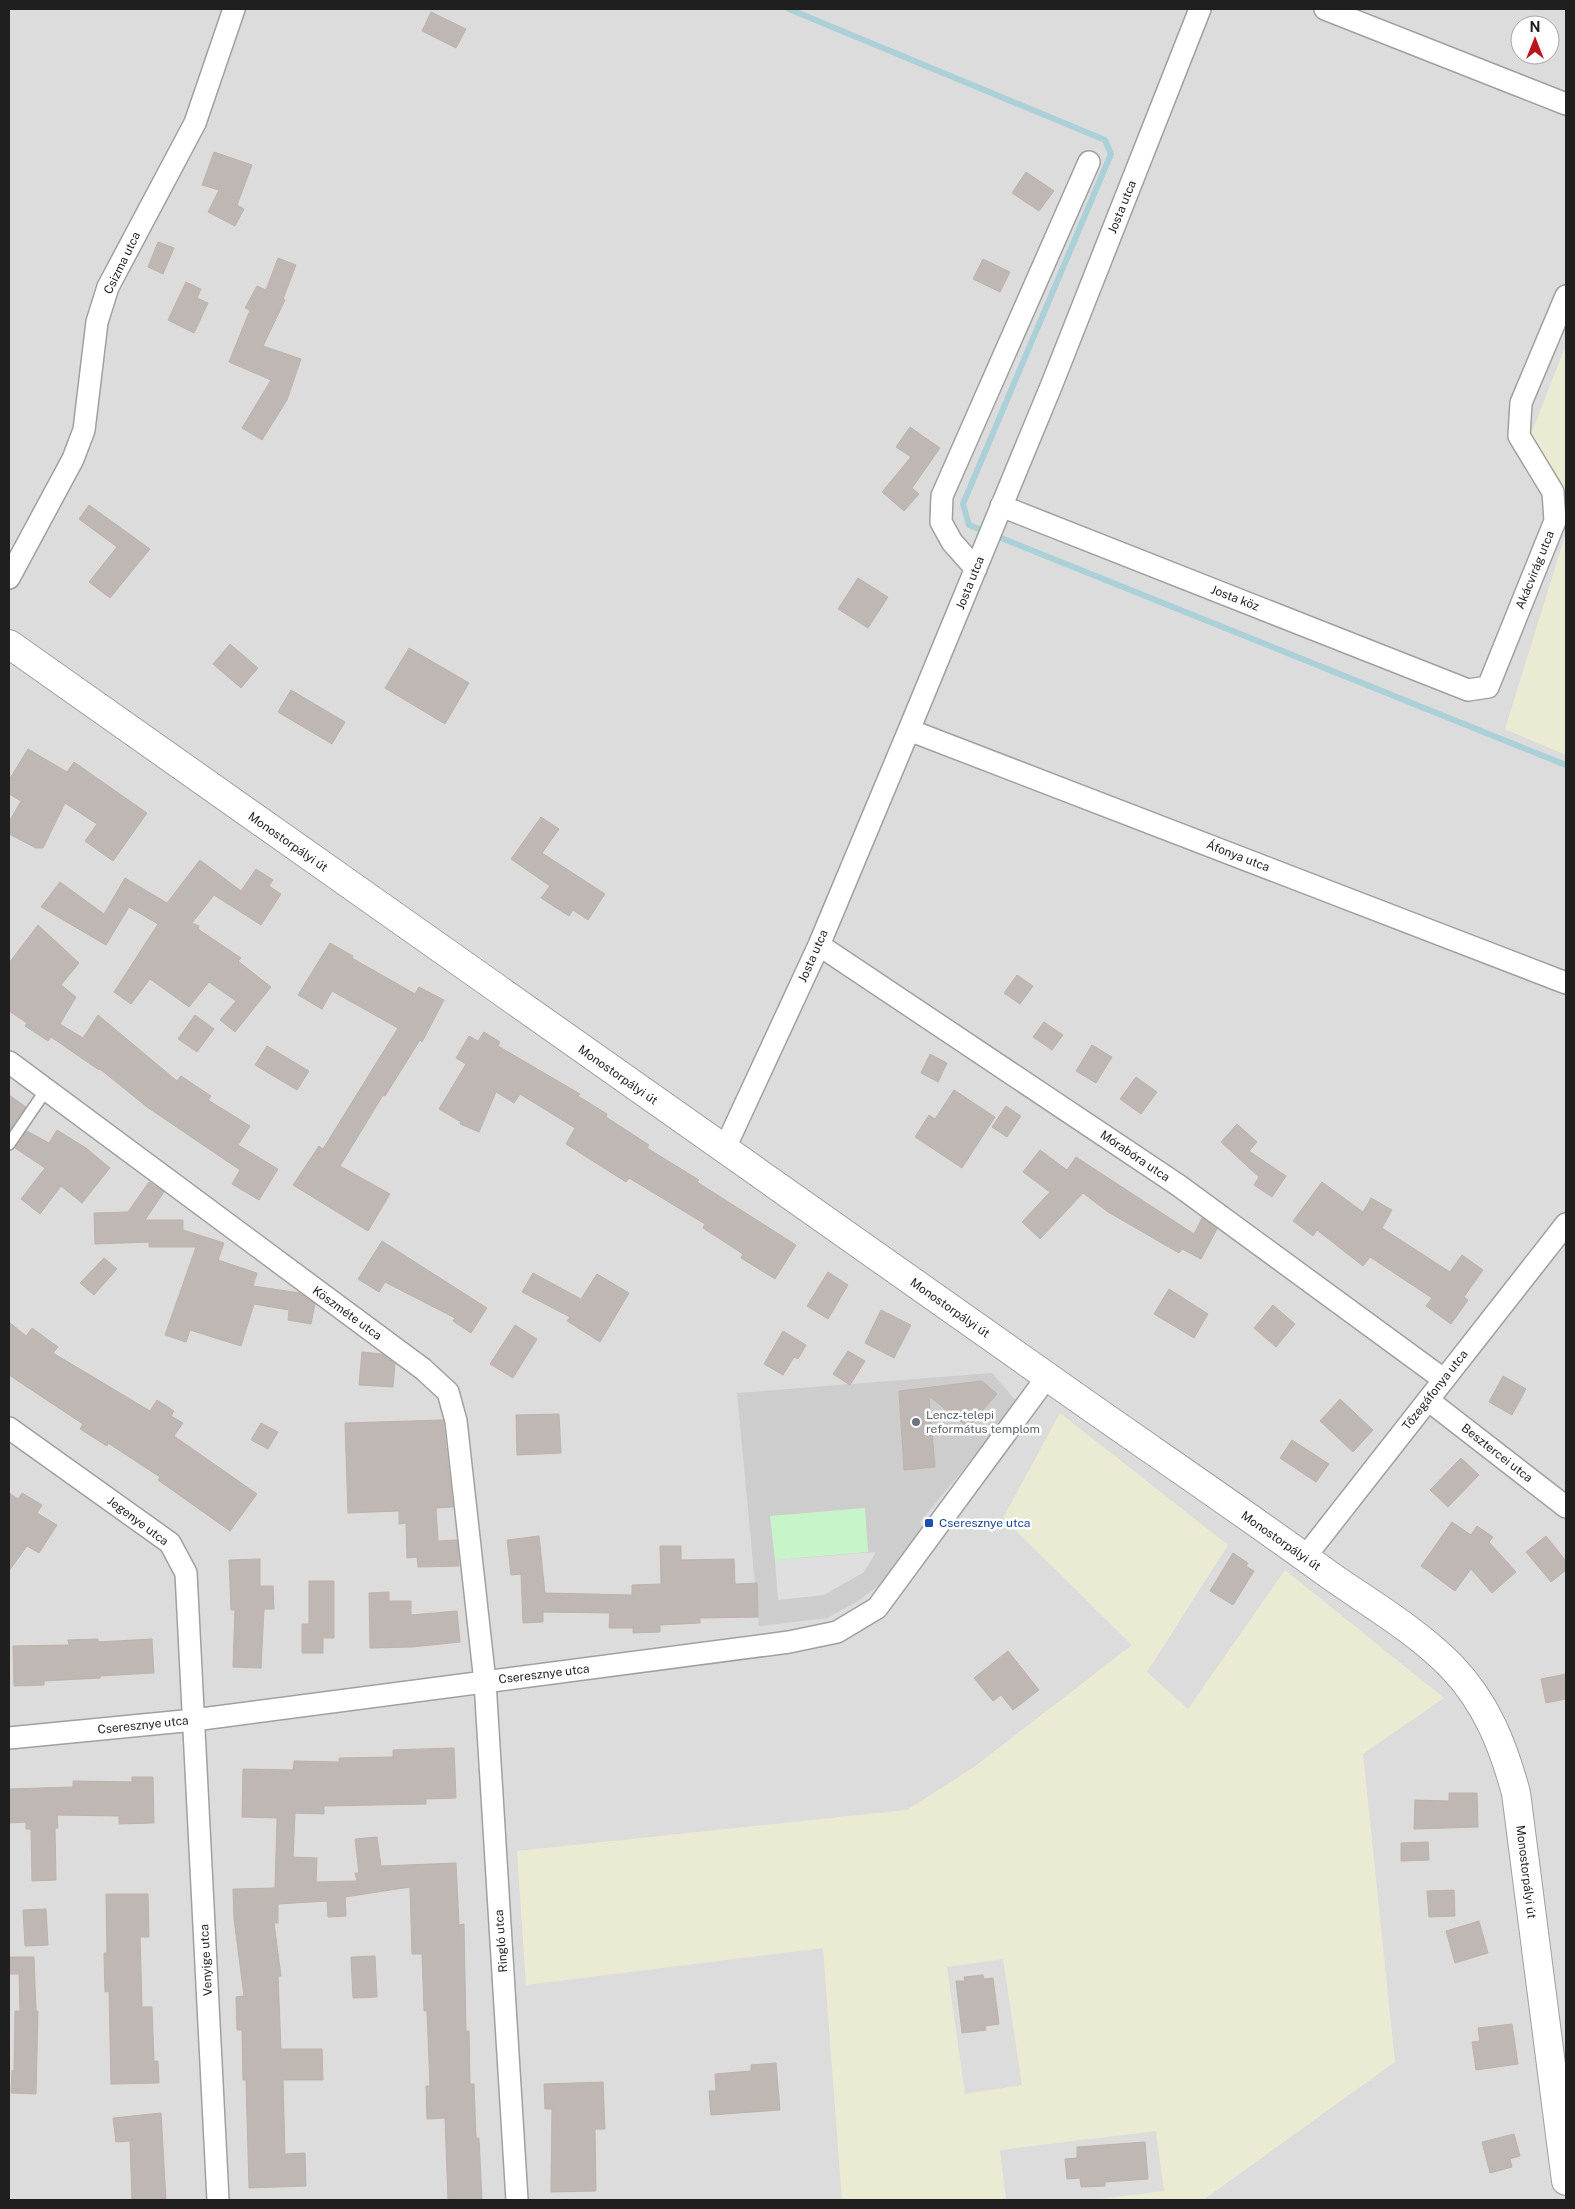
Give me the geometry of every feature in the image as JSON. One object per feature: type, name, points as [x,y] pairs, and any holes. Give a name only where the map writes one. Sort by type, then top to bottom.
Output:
[{"type":"street","name":"Csizma utca","points":[[9,578],[73,459],[84,430],[97,322],[108,287],[195,123],[234,9]]},
{"type":"street","name":"Josta utca","points":[[724,1150],[819,945],[909,730],[998,515],[1200,9]]},
{"type":"street","points":[[1325,9],[1566,104]]},
{"type":"street","points":[[976,568],[952,542],[941,522],[942,496],[1089,162]]},
{"type":"street","name":"Akácvirág utca","points":[[1468,690],[1488,687],[1554,521],[1553,492],[1519,436],[1521,403],[1566,296]]},
{"type":"street","name":"Josta köz","points":[[998,515],[1468,690]]},
{"type":"street","name":"Monostorpályi út","points":[[9,644],[724,1150],[1305,1557],[1427,1644],[1451,1666],[1472,1692],[1492,1724],[1506,1758],[1516,1793],[1566,2181]]},
{"type":"street","name":"Áfonya utca","points":[[909,730],[1566,983]]},
{"type":"street","name":"Mórabóra utca","points":[[819,945],[1178,1185],[1443,1379]]},
{"type":"street","name":"Köszméte utca","points":[[9,1062],[423,1369],[448,1392],[456,1421],[485,1682]]},
{"type":"street","name":"Tőzegáfonya utca","points":[[1305,1557],[1566,1224]]},
{"type":"street","name":"Cseresznye utca","points":[[9,1738],[194,1720],[789,1642],[837,1632],[877,1608],[1047,1377]]},
{"type":"street","name":"Besztercei utca","points":[[1428,1400],[1566,1507]]},
{"type":"street","name":"Jegenye utca","points":[[9,1428],[170,1543],[186,1573],[194,1720]]},
{"type":"street","name":"Ringló utca","points":[[485,1682],[517,2200]]},
{"type":"street","name":"Venyige utca","points":[[194,1720],[218,2200]]},
{"type":"lane","points":[[9,1144],[46,1090]]},
{"type":"shaded area","points":[[9,9],[1566,9],[1566,345],[1529,440],[1566,499],[1566,533],[1506,728],[1566,755],[1566,2200],[9,2200]]},
{"type":"shaded area","points":[[992,1373],[1018,1403],[920,1522],[922,1527],[890,1570],[893,1575],[858,1601],[827,1618],[759,1626],[737,1393]]},
{"type":"shaded area","points":[[876,1552],[864,1572],[824,1595],[778,1600],[775,1560]]},
{"type":"green space","points":[[1566,345],[1566,499],[1529,440]]},
{"type":"green space","points":[[1566,533],[1566,755],[1505,729]]},
{"type":"green space","points":[[1060,1413],[1228,1545],[1147,1672],[1188,1709],[1285,1570],[1444,1698],[1363,1754],[1395,2062],[1203,2200],[1091,2200],[1164,2191],[1156,2131],[1000,2150],[1006,2200],[842,2200],[823,1948],[526,1985],[517,1851],[907,1810],[974,1767],[1132,1645],[1003,1518]],"holes":[[[1003,1959],[1022,2085],[965,2094],[947,1967]]]},
{"type":"green space","points":[[865,1508],[868,1552],[775,1560],[770,1516]]},
{"type":"building","points":[[431,12],[466,29],[456,48],[422,31]]},
{"type":"building","points":[[214,152],[252,165],[237,205],[244,209],[235,226],[208,212],[219,190],[202,185]]},
{"type":"building","points":[[1026,172],[1054,191],[1039,211],[1012,193]]},
{"type":"building","points":[[158,242],[174,248],[163,274],[148,267]]},
{"type":"building","points":[[278,258],[296,265],[283,299],[285,300],[263,346],[301,359],[287,400],[262,440],[242,428],[271,380],[229,362],[250,310],[245,308],[257,286],[266,290]]},
{"type":"building","points":[[983,259],[1010,272],[1000,292],[973,279]]},
{"type":"building","points":[[186,282],[201,289],[197,298],[208,303],[194,333],[168,320]]},
{"type":"building","points":[[910,427],[940,448],[912,488],[919,494],[904,511],[882,492],[911,457],[896,447]]},
{"type":"building","points":[[89,505],[150,549],[110,598],[89,582],[117,547],[79,519]]},
{"type":"building","points":[[858,578],[888,597],[868,628],[838,609]]},
{"type":"building","points":[[230,644],[258,668],[241,688],[213,664]]},
{"type":"building","points":[[409,648],[469,683],[445,724],[385,688]]},
{"type":"building","points":[[291,690],[345,722],[332,744],[278,712]]},
{"type":"building","points":[[28,749],[67,772],[74,762],[147,813],[113,861],[85,841],[97,824],[65,803],[43,848],[36,848],[9,834],[9,822],[21,801],[9,794],[9,780]]},
{"type":"building","points":[[541,817],[559,829],[542,853],[605,894],[588,920],[573,910],[569,916],[541,898],[550,886],[511,859]]},
{"type":"building","points":[[200,860],[241,891],[256,869],[273,880],[269,886],[281,894],[261,925],[214,895],[192,923],[199,926],[198,929],[241,958],[238,961],[271,987],[235,1032],[220,1020],[236,1001],[209,982],[189,1007],[150,979],[131,1004],[114,992],[158,924],[129,907],[106,945],[41,907],[60,882],[104,914],[125,878],[167,903]]},
{"type":"building","points":[[38,925],[79,963],[61,985],[76,997],[60,1024],[83,1038],[98,1015],[177,1081],[181,1076],[211,1096],[208,1100],[250,1126],[238,1145],[278,1169],[259,1200],[232,1184],[240,1170],[147,1107],[100,1069],[51,1037],[48,1041],[25,1026],[27,1023],[9,1011],[9,963]]},
{"type":"building","points":[[330,943],[353,956],[352,958],[415,994],[419,987],[444,1000],[422,1042],[420,1040],[385,1096],[383,1095],[340,1166],[390,1194],[368,1231],[293,1185],[319,1146],[323,1149],[398,1028],[332,991],[322,1009],[298,995]]},
{"type":"building","points":[[1017,975],[1033,986],[1020,1004],[1004,993]]},
{"type":"building","points":[[195,1015],[214,1029],[197,1052],[178,1039]]},
{"type":"building","points":[[1044,1022],[1063,1035],[1052,1050],[1033,1037]]},
{"type":"building","points":[[484,1032],[500,1042],[498,1046],[580,1094],[578,1096],[607,1114],[606,1117],[649,1145],[647,1148],[699,1180],[697,1182],[796,1245],[775,1279],[741,1258],[743,1254],[703,1228],[705,1224],[629,1178],[626,1182],[566,1144],[575,1128],[520,1094],[514,1103],[496,1092],[479,1132],[460,1124],[461,1122],[439,1109],[466,1064],[456,1058],[469,1036],[478,1041]]},
{"type":"building","points":[[1092,1045],[1112,1057],[1096,1083],[1076,1071]]},
{"type":"building","points":[[267,1046],[309,1071],[297,1090],[255,1065]]},
{"type":"building","points":[[930,1054],[947,1063],[938,1082],[921,1073]]},
{"type":"building","points":[[1136,1077],[1157,1092],[1141,1114],[1120,1099]]},
{"type":"building","points":[[954,1090],[995,1117],[962,1168],[915,1137],[929,1115],[935,1119]]},
{"type":"building","points":[[9,1095],[26,1107],[9,1131]]},
{"type":"building","points":[[1006,1106],[1021,1116],[1007,1137],[992,1127]]},
{"type":"building","points":[[1237,1124],[1257,1142],[1249,1151],[1286,1176],[1272,1197],[1254,1185],[1259,1177],[1221,1142]]},
{"type":"building","points":[[57,1130],[86,1148],[110,1168],[82,1203],[61,1186],[40,1214],[21,1199],[45,1168],[15,1148],[27,1131],[49,1143]]},
{"type":"building","points":[[1040,1150],[1067,1170],[1076,1157],[1194,1234],[1202,1218],[1217,1229],[1201,1259],[1182,1249],[1179,1253],[1108,1212],[1083,1193],[1040,1239],[1022,1222],[1050,1192],[1023,1172]]},
{"type":"building","points":[[149,1182],[164,1192],[145,1220],[183,1220],[183,1230],[224,1243],[218,1260],[257,1273],[253,1286],[300,1293],[315,1304],[311,1324],[288,1320],[289,1310],[254,1304],[241,1346],[190,1330],[186,1342],[165,1335],[196,1247],[149,1247],[149,1242],[95,1244],[94,1213],[128,1212]]},
{"type":"building","points":[[1322,1182],[1363,1212],[1371,1198],[1392,1210],[1382,1228],[1450,1272],[1462,1255],[1483,1270],[1464,1297],[1468,1300],[1451,1324],[1426,1306],[1432,1298],[1370,1257],[1363,1266],[1317,1230],[1313,1236],[1293,1221]]},
{"type":"building","points":[[382,1241],[487,1308],[471,1333],[453,1321],[455,1318],[385,1282],[379,1292],[358,1279]]},
{"type":"building","points":[[104,1258],[117,1269],[94,1295],[80,1283]]},
{"type":"building","points":[[828,1272],[848,1285],[828,1319],[807,1306]]},
{"type":"building","points":[[533,1273],[581,1299],[597,1274],[629,1293],[600,1342],[567,1321],[570,1317],[522,1292]]},
{"type":"building","points":[[1169,1289],[1208,1314],[1194,1338],[1154,1314]]},
{"type":"building","points":[[1273,1305],[1295,1324],[1276,1347],[1254,1328]]},
{"type":"building","points":[[881,1310],[911,1325],[894,1358],[865,1343]]},
{"type":"building","points":[[9,1322],[26,1336],[32,1328],[58,1347],[53,1353],[150,1411],[157,1400],[174,1411],[171,1416],[183,1423],[174,1436],[257,1494],[230,1531],[158,1480],[160,1477],[108,1443],[107,1446],[80,1429],[83,1424],[9,1375]]},
{"type":"building","points":[[515,1325],[537,1339],[513,1378],[490,1364]]},
{"type":"building","points":[[783,1331],[806,1345],[798,1359],[794,1357],[783,1375],[764,1364]]},
{"type":"building","points":[[848,1351],[865,1361],[850,1385],[833,1374]]},
{"type":"building","points":[[362,1352],[382,1354],[395,1364],[393,1387],[359,1385]]},
{"type":"building","points":[[1503,1376],[1526,1389],[1512,1415],[1489,1402]]},
{"type":"building","name":"Lencz-telepi református templom","points":[[982,1381],[997,1394],[968,1427],[929,1396],[935,1467],[904,1470],[899,1391]]},
{"type":"building","points":[[1340,1399],[1373,1430],[1353,1452],[1320,1421]]},
{"type":"building","points":[[559,1414],[561,1453],[517,1455],[516,1415]]},
{"type":"building","points":[[443,1420],[453,1507],[436,1508],[438,1541],[457,1540],[459,1566],[418,1567],[417,1557],[407,1558],[406,1523],[399,1524],[399,1511],[348,1513],[345,1423]]},
{"type":"building","points":[[261,1423],[278,1432],[268,1449],[251,1440]]},
{"type":"building","points":[[1292,1440],[1329,1464],[1316,1482],[1280,1458]]},
{"type":"building","points":[[1461,1458],[1479,1475],[1448,1507],[1430,1490]]},
{"type":"building","points":[[9,1493],[18,1499],[22,1493],[42,1505],[37,1513],[57,1525],[39,1553],[27,1546],[9,1571]]},
{"type":"building","points":[[1452,1522],[1471,1535],[1477,1526],[1493,1537],[1489,1542],[1516,1572],[1492,1593],[1471,1569],[1455,1591],[1421,1566]]},
{"type":"building","points":[[539,1536],[545,1593],[632,1595],[632,1585],[661,1584],[660,1546],[681,1546],[681,1560],[734,1559],[735,1584],[757,1583],[758,1617],[700,1618],[700,1623],[660,1625],[660,1632],[633,1633],[633,1628],[609,1628],[610,1613],[543,1612],[543,1622],[523,1623],[521,1574],[511,1575],[507,1540]]},
{"type":"building","points":[[1546,1536],[1566,1561],[1566,1570],[1551,1582],[1526,1552]]},
{"type":"building","points":[[1233,1553],[1248,1563],[1246,1566],[1254,1571],[1233,1605],[1210,1591]]},
{"type":"building","points":[[260,1559],[260,1586],[273,1586],[274,1609],[264,1609],[261,1668],[233,1667],[235,1610],[231,1610],[229,1560]]},
{"type":"building","points":[[309,1581],[334,1581],[334,1638],[323,1638],[323,1653],[302,1653],[302,1624],[309,1624]]},
{"type":"building","points":[[389,1592],[389,1601],[411,1601],[411,1615],[457,1611],[460,1642],[412,1647],[370,1648],[369,1593]]},
{"type":"building","points":[[98,1639],[98,1642],[152,1639],[154,1673],[44,1681],[44,1685],[14,1686],[13,1646],[69,1645],[68,1640]]},
{"type":"building","points":[[1008,1651],[1039,1690],[1013,1710],[1001,1695],[993,1701],[974,1678]]},
{"type":"building","points":[[1566,1674],[1566,1699],[1546,1703],[1541,1679]]},
{"type":"building","points":[[454,1748],[456,1798],[426,1799],[426,1804],[324,1806],[324,1814],[295,1813],[293,1857],[317,1858],[316,1882],[357,1881],[355,1873],[359,1873],[355,1839],[377,1837],[381,1866],[456,1863],[459,1925],[464,1924],[466,2031],[469,2031],[470,2084],[474,2084],[476,2138],[479,2138],[482,2200],[448,2200],[445,2118],[427,2119],[426,2086],[430,2086],[427,2011],[424,2011],[422,1954],[412,1954],[410,1887],[345,1897],[346,1916],[328,1917],[327,1901],[278,1904],[278,1923],[274,1923],[281,1976],[278,1976],[281,2049],[322,2049],[323,2080],[283,2080],[285,2154],[305,2153],[306,2186],[249,2188],[246,2080],[243,2080],[242,2030],[237,2030],[236,1997],[244,1996],[234,1919],[233,1889],[275,1888],[277,1818],[242,1817],[243,1769],[293,1770],[294,1761],[339,1762],[339,1758],[393,1757],[393,1750]]},
{"type":"building","points":[[132,1777],[153,1777],[154,1823],[119,1824],[119,1816],[57,1815],[58,1828],[55,1828],[56,1880],[32,1881],[31,1829],[26,1829],[26,1822],[9,1823],[9,1789],[73,1787],[73,1781],[132,1782]]},
{"type":"building","points":[[1449,1793],[1477,1793],[1478,1827],[1414,1829],[1415,1800],[1449,1801]]},
{"type":"building","points":[[1428,1842],[1429,1860],[1401,1861],[1401,1843]]},
{"type":"building","points":[[1454,1890],[1455,1916],[1429,1917],[1427,1891]]},
{"type":"building","points":[[106,1894],[148,1894],[149,1937],[140,1937],[142,2007],[152,2007],[154,2061],[158,2061],[159,2083],[111,2084],[109,1991],[105,1992],[104,1953],[107,1953]]},
{"type":"building","points":[[46,1909],[48,1945],[25,1946],[23,1910]]},
{"type":"building","points":[[1479,1921],[1488,1953],[1455,1963],[1446,1931]]},
{"type":"building","points":[[375,1956],[377,1997],[353,1998],[351,1957]]},
{"type":"building","points":[[9,1957],[34,1957],[36,2011],[38,2011],[36,2094],[11,2093],[12,2070],[14,2071],[15,2011],[20,2011],[19,1974],[9,1974]]},
{"type":"building","points":[[983,1975],[984,1979],[993,1978],[999,2024],[985,2026],[986,2030],[962,2033],[956,1981],[965,1981],[964,1977]]},
{"type":"building","points":[[1512,2024],[1518,2064],[1476,2070],[1472,2042],[1480,2041],[1478,2028]]},
{"type":"building","points":[[776,2063],[780,2110],[711,2115],[709,2091],[716,2091],[715,2074],[751,2071],[751,2065]]},
{"type":"building","points":[[603,2082],[605,2129],[595,2129],[596,2191],[551,2192],[552,2109],[545,2109],[544,2084]]},
{"type":"building","points":[[161,2113],[166,2200],[132,2200],[130,2141],[116,2142],[113,2118]]},
{"type":"building","points":[[1514,2134],[1520,2156],[1510,2159],[1512,2167],[1490,2173],[1482,2142]]},
{"type":"building","points":[[1145,2142],[1148,2179],[1105,2182],[1105,2186],[1081,2187],[1080,2178],[1067,2179],[1065,2159],[1077,2158],[1077,2147]]},
{"type":"waterway","points":[[789,9],[1105,140],[1111,154],[963,504],[969,525],[1566,765]]},
{"type":"place","name":"Lencz-telepi református templom","points":[[916,1422]]},
{"type":"place","name":"Cseresznye utca","points":[[929,1523]]}]
